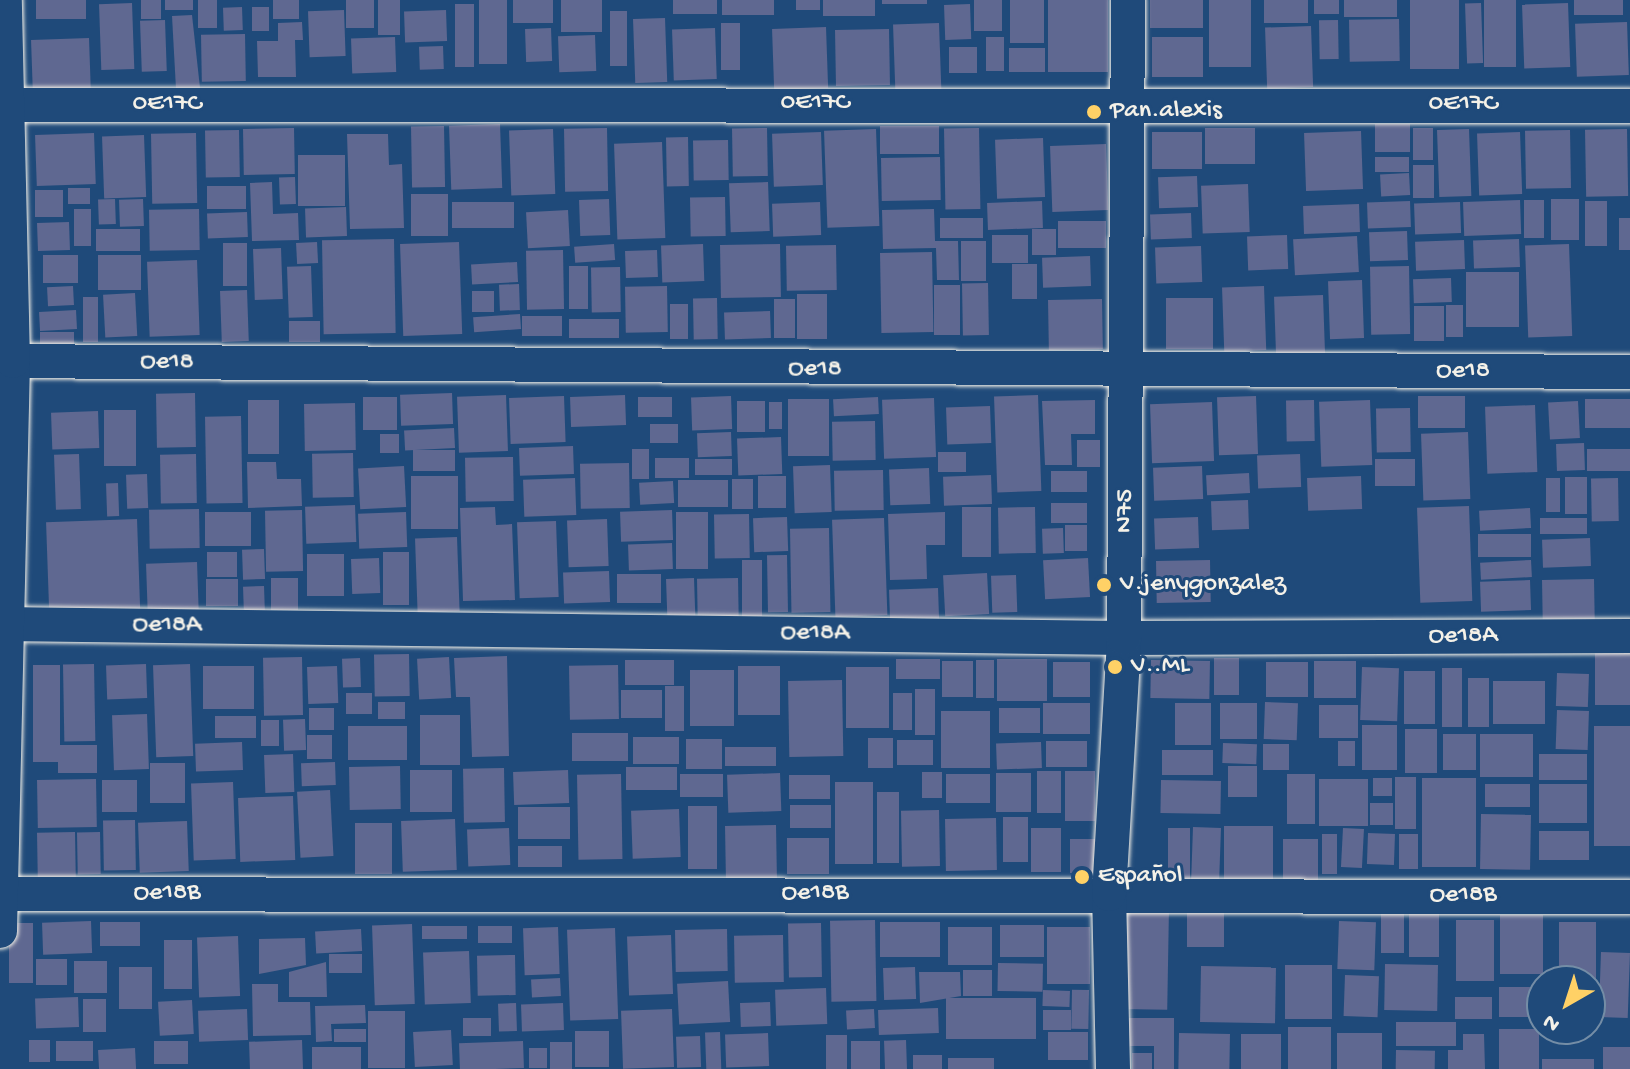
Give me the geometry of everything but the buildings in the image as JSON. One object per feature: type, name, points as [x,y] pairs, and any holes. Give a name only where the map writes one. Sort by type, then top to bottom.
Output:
[{"type":"street","points":[[0,931],[7,361],[5,0]]},
{"type":"street","name":"N75","points":[[1113,1069],[1109,894],[1124,638],[1130,104],[1128,0]]},
{"type":"street","name":"0E17C","points":[[4,105],[1630,106]]},
{"type":"street","name":"Oe18","points":[[7,361],[1127,373],[1630,372]]},
{"type":"street","name":"Oe18A","points":[[3,624],[1124,638],[1630,636]]},
{"type":"street","name":"Oe18B","points":[[0,894],[1630,897]]},
{"type":"place","name":"Pan.alexis","points":[[1094,112]]},
{"type":"place","name":"V.jenygonzalez","points":[[1104,585]]},
{"type":"place","name":"V..ML","points":[[1115,667]]},
{"type":"place","name":"Español","points":[[1082,877]]}]
